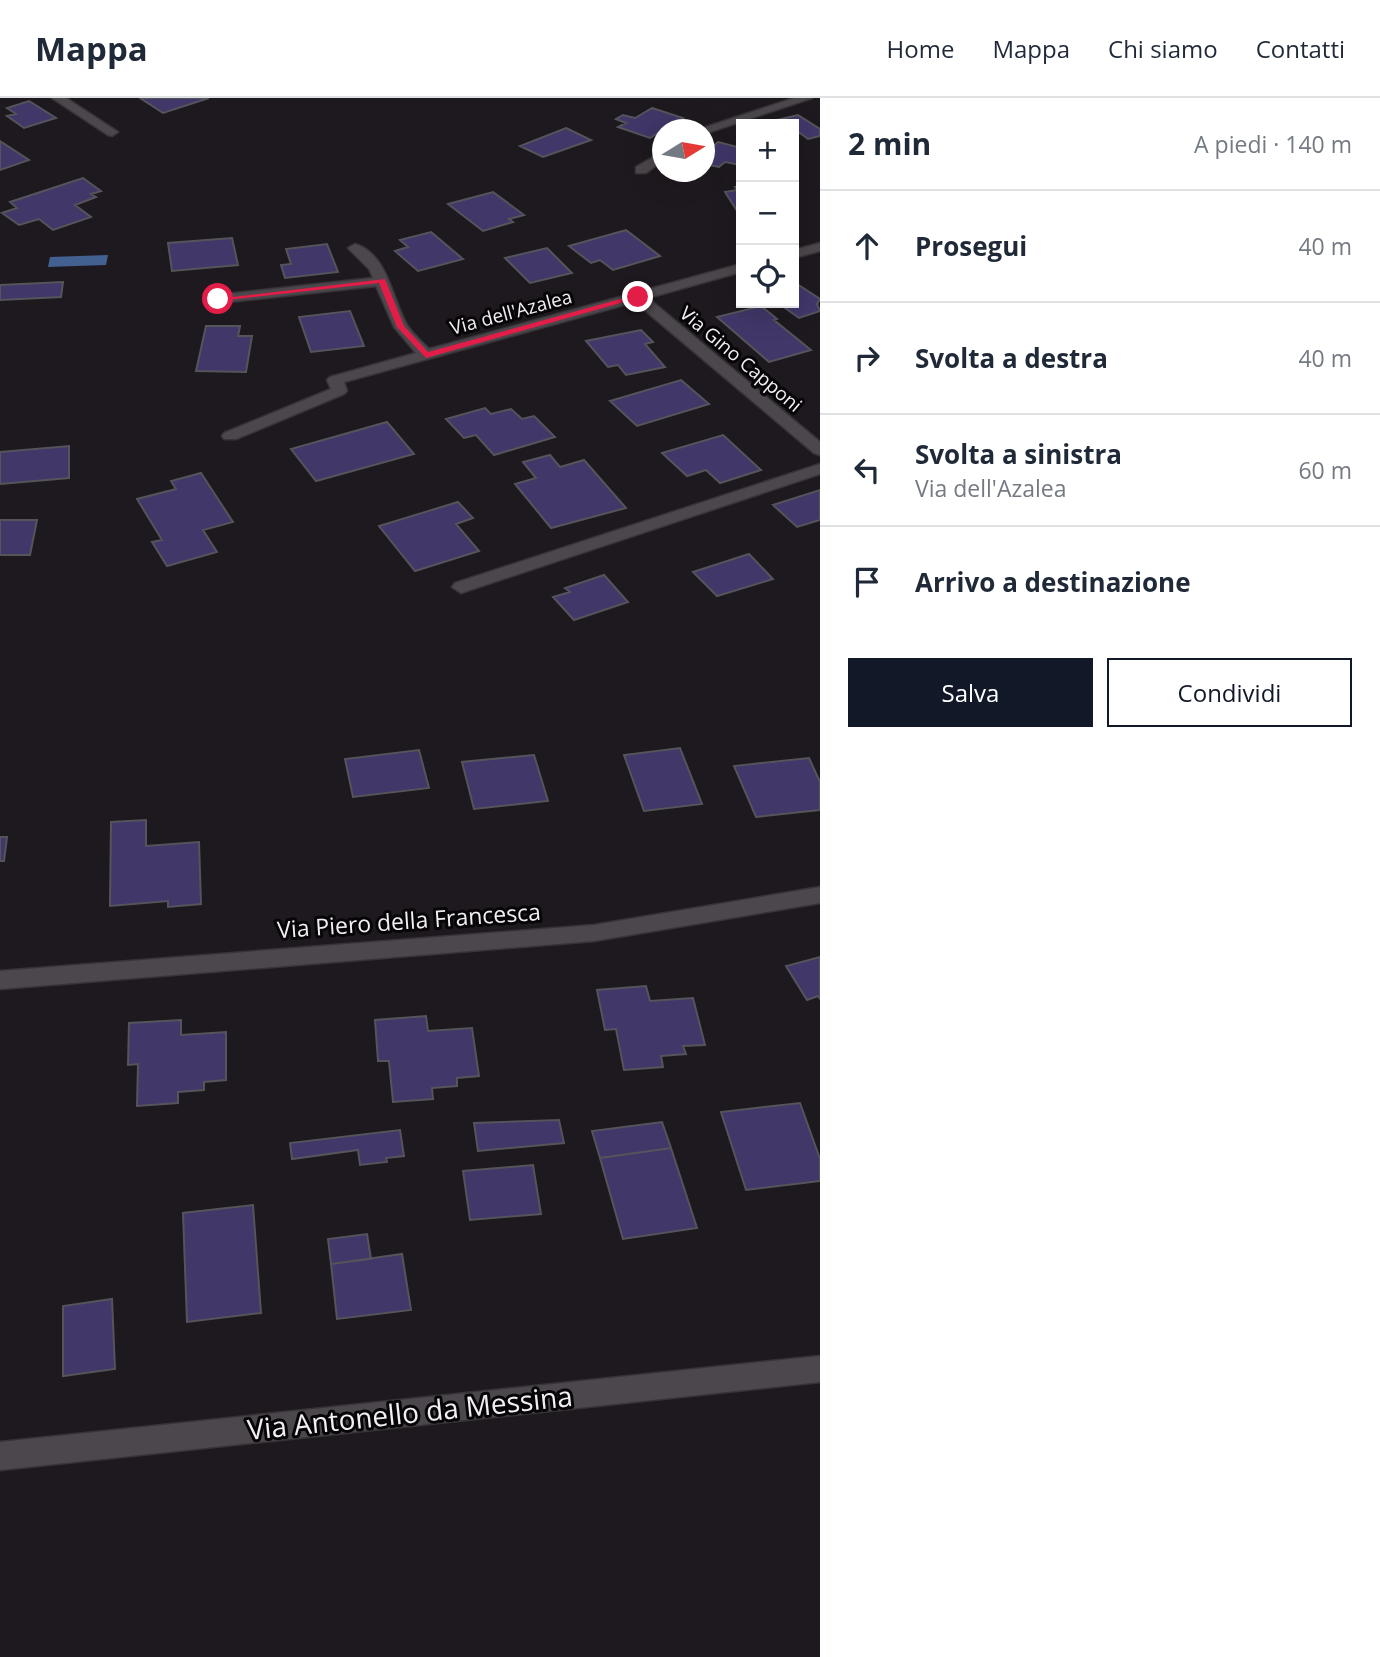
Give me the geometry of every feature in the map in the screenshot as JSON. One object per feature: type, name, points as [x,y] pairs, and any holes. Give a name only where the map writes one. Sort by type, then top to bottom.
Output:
[{"type":"street","points":[[58,98],[112,132]]},
{"type":"street","points":[[715,126],[806,98]]},
{"type":"street","points":[[641,170],[652,163]]},
{"type":"street","points":[[799,253],[820,247]]},
{"type":"street","points":[[355,248],[375,267],[401,327],[426,355]]},
{"type":"street","name":"Via dell'Azalea","points":[[230,436],[339,391],[335,380],[736,269]]},
{"type":"street","points":[[218,299],[382,281]]},
{"type":"street","name":"Via Gino Capponi","points":[[638,297],[820,450]]},
{"type":"street","points":[[461,587],[820,469]]},
{"type":"street","name":"Via Piero della Francesca","points":[[0,979],[594,933],[820,895]]},
{"type":"street","name":"Via Antonello da Messina","points":[[0,1456],[820,1369]]},
{"type":"water","points":[[108,255],[106,265],[48,267],[50,257]]},
{"type":"building","points":[[140,98],[209,98],[163,113]]},
{"type":"building","points":[[29,101],[56,118],[24,128],[7,116],[16,114],[7,108]]},
{"type":"building","points":[[652,108],[683,118],[652,119],[650,138],[618,127],[626,123],[616,119],[623,115],[635,118]]},
{"type":"building","points":[[798,115],[820,129],[820,136],[808,139],[799,133],[799,119],[781,119]]},
{"type":"building","points":[[566,128],[591,140],[543,157],[520,146]]},
{"type":"building","points":[[0,141],[29,160],[0,170]]},
{"type":"building","points":[[718,142],[736,147],[736,164],[725,162],[719,167],[715,166],[715,145]]},
{"type":"building","points":[[83,178],[101,191],[91,194],[96,197],[75,205],[91,217],[53,230],[39,219],[19,225],[2,213],[17,208],[10,202]]},
{"type":"building","points":[[736,190],[736,209],[725,192]]},
{"type":"building","points":[[493,192],[524,215],[509,219],[513,222],[483,231],[448,204]]},
{"type":"building","points":[[626,230],[660,256],[613,270],[600,260],[591,263],[569,246]]},
{"type":"building","points":[[431,232],[463,259],[418,271],[395,251],[408,247],[400,240]]},
{"type":"building","points":[[232,238],[238,265],[172,271],[168,243]]},
{"type":"building","points":[[327,244],[338,272],[285,278],[281,265],[291,264],[286,249]]},
{"type":"building","points":[[547,248],[572,273],[530,283],[505,258]]},
{"type":"building","points":[[63,282],[61,297],[0,300],[0,285]]},
{"type":"building","points":[[799,285],[820,299],[817,304],[820,311],[799,318],[785,308],[799,308]]},
{"type":"building","points":[[763,308],[811,350],[769,362],[717,317]]},
{"type":"building","points":[[350,311],[364,346],[311,352],[299,317]]},
{"type":"building","points":[[206,326],[240,326],[238,336],[252,336],[246,372],[196,371]]},
{"type":"building","points":[[641,330],[653,342],[645,344],[665,367],[626,375],[618,365],[608,367],[586,341]]},
{"type":"building","points":[[681,380],[709,404],[637,426],[610,401]]},
{"type":"building","points":[[485,408],[491,414],[511,409],[522,419],[534,416],[555,437],[494,455],[476,435],[464,438],[446,419]]},
{"type":"building","points":[[387,422],[414,454],[316,481],[291,449]]},
{"type":"building","points":[[723,435],[761,470],[720,483],[706,470],[687,476],[662,453]]},
{"type":"building","points":[[69,446],[69,478],[0,484],[0,452]]},
{"type":"building","points":[[550,455],[560,467],[584,460],[626,508],[551,528],[515,484],[536,478],[523,462]]},
{"type":"building","points":[[201,473],[233,522],[203,530],[217,552],[167,566],[152,542],[162,540],[137,499],[176,489],[171,481]]},
{"type":"building","points":[[820,490],[820,520],[797,527],[773,505]]},
{"type":"building","points":[[458,502],[473,518],[456,524],[479,551],[415,571],[379,526]]},
{"type":"building","points":[[0,520],[37,520],[30,555],[0,555]]},
{"type":"building","points":[[749,554],[773,579],[717,596],[693,572]]},
{"type":"building","points":[[604,575],[628,602],[574,620],[553,597],[570,592],[565,588]]},
{"type":"building","points":[[680,748],[702,804],[644,811],[624,755]]},
{"type":"building","points":[[419,750],[429,788],[353,797],[345,759]]},
{"type":"building","points":[[534,755],[548,801],[474,809],[462,762]]},
{"type":"building","points":[[809,758],[820,782],[820,810],[756,817],[734,766]]},
{"type":"building","points":[[146,820],[146,846],[199,842],[201,904],[168,907],[168,901],[110,906],[111,822]]},
{"type":"building","points":[[0,837],[7,837],[4,861],[0,861]]},
{"type":"building","points":[[820,957],[820,999],[818,996],[807,1000],[786,966]]},
{"type":"building","points":[[646,986],[650,1001],[693,998],[705,1045],[683,1046],[686,1054],[661,1056],[663,1067],[624,1070],[616,1029],[605,1030],[597,990]]},
{"type":"building","points":[[426,1016],[428,1031],[472,1028],[479,1076],[457,1078],[457,1086],[432,1088],[433,1099],[393,1102],[389,1061],[378,1061],[375,1020]]},
{"type":"building","points":[[181,1020],[181,1035],[226,1032],[226,1080],[204,1082],[204,1090],[178,1092],[178,1103],[137,1106],[138,1064],[128,1065],[129,1023]]},
{"type":"building","points":[[800,1103],[820,1159],[820,1181],[746,1190],[721,1112]]},
{"type":"building","points":[[559,1120],[564,1143],[478,1151],[474,1123]]},
{"type":"building","points":[[662,1122],[671,1148],[600,1158],[592,1131]]},
{"type":"building","points":[[400,1130],[404,1156],[386,1158],[387,1162],[360,1165],[358,1150],[292,1159],[290,1143]]},
{"type":"building","points":[[671,1148],[697,1228],[623,1239],[600,1158]]},
{"type":"building","points":[[533,1165],[541,1214],[470,1220],[463,1171]]},
{"type":"building","points":[[253,1205],[261,1313],[187,1322],[183,1213]]},
{"type":"building","points":[[367,1234],[371,1259],[331,1264],[328,1239]]},
{"type":"building","points":[[402,1254],[411,1310],[337,1319],[331,1264]]},
{"type":"building","points":[[112,1299],[115,1369],[63,1376],[63,1306]]},
{"type":"route","points":[[218,299],[382,281],[401,327],[426,355],[638,297]]}]
